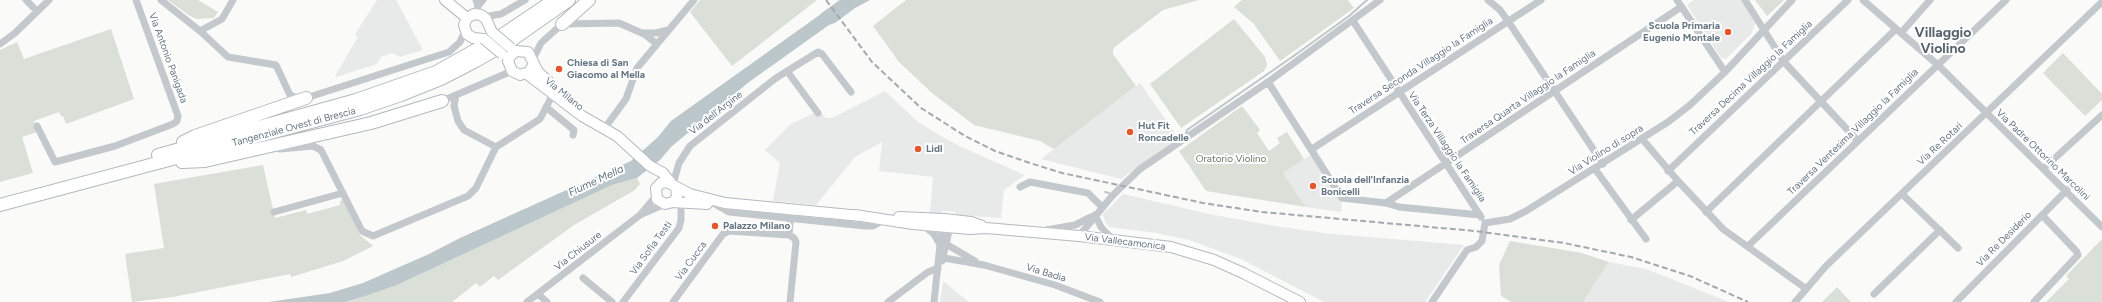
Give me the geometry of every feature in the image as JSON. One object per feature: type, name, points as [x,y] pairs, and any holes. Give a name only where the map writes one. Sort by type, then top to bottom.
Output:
[{"type":"highway","name":"Tangenziale Ovest di Brescia","points":[[157,159],[356,100],[423,77],[502,36],[554,0]]},
{"type":"highway","name":"Tangenziale Ovest di Brescia","points":[[1,199],[360,109],[441,79],[509,42],[569,0]]},
{"type":"highway","points":[[562,24],[589,0]]},
{"type":"highway","points":[[157,159],[195,136],[306,98]]},
{"type":"highway","points":[[157,159],[205,161],[389,118],[442,101]]},
{"type":"main road","points":[[445,0],[476,11],[464,25],[465,31],[470,37],[482,38],[505,57],[512,71]]},
{"type":"main road","name":"Via Milano","points":[[476,11],[490,30],[513,49],[524,50],[544,78],[591,115],[595,122]]},
{"type":"main road","points":[[482,38],[490,30]]},
{"type":"main road","points":[[505,57],[511,55],[513,49]]},
{"type":"main road","points":[[527,74],[532,70],[533,61]]},
{"type":"main road","name":"Via Milano","points":[[512,71],[520,75],[527,74],[582,116],[595,122],[607,132],[625,142],[629,148],[650,166],[663,173],[673,185]]},
{"type":"main road","name":"Via Milano","points":[[650,166],[657,177],[658,185]]},
{"type":"main road","points":[[664,182],[673,185],[677,197],[673,203],[659,202],[656,196],[658,185],[664,182]]},
{"type":"main road","name":"Via Vallecamonica","points":[[673,185],[690,194],[725,203],[791,213],[947,223],[1171,247],[1214,260],[1300,302]]},
{"type":"main road","name":"Via Vallecamonica","points":[[673,203],[725,203]]},
{"type":"main road","name":"Via Vallecamonica","points":[[854,216],[882,221],[922,225],[947,223]]},
{"type":"street","points":[[26,0],[37,12]]},
{"type":"street","points":[[0,44],[15,33],[49,0]]},
{"type":"street","name":"Via Antonio Panigada","points":[[37,126],[55,162],[115,146],[173,124],[177,121],[178,116],[136,0]]},
{"type":"street","points":[[161,0],[200,31],[228,57],[276,65],[290,95],[294,98],[306,98],[449,52],[460,42],[465,31]]},
{"type":"street","points":[[200,31],[222,19],[233,0]]},
{"type":"street","points":[[484,0],[476,11],[502,14],[525,0]]},
{"type":"street","points":[[512,9],[515,0]]},
{"type":"street","points":[[607,132],[626,99],[637,68],[694,0]]},
{"type":"street","points":[[1079,236],[1102,207],[1140,170],[1268,82],[1380,0]]},
{"type":"street","name":"Traversa Seconda Villaggio la Famiglia","points":[[1312,149],[1541,0]]},
{"type":"street","points":[[1677,0],[1725,72]]},
{"type":"street","points":[[1745,0],[1784,62],[1858,141]]},
{"type":"street","name":"Via Violino di sopra","points":[[1486,223],[1519,215],[1643,140],[1690,105],[1725,72],[1792,0]]},
{"type":"street","name":"Traversa Decima Villaggio la Famiglia","points":[[1668,170],[1848,0]]},
{"type":"street","name":"Via Padre Ottorino Marcolini","points":[[1863,0],[1938,65],[1986,114],[2067,190],[2102,227]]},
{"type":"street","points":[[1706,212],[1821,102],[1899,31],[1930,0]]},
{"type":"street","name":"Traversa Ventesima Villaggio la Famiglia","points":[[1748,246],[2006,0]]},
{"type":"street","points":[[1491,1],[1508,21],[1556,91],[1603,164]]},
{"type":"street","name":"Via Re Rotari","points":[[1795,302],[1806,288],[1902,194],[2102,2]]},
{"type":"street","name":"Traversa Quarta Villaggio la Famiglia","points":[[1386,203],[1681,7]]},
{"type":"street","name":"Via Terza Villaggio la Famiglia","points":[[1353,21],[1486,223]]},
{"type":"street","points":[[533,61],[544,40],[562,24],[619,23],[641,32],[657,44]]},
{"type":"street","points":[[641,32],[656,33],[669,29]]},
{"type":"street","name":"Via dell'Argine","points":[[673,185],[679,163],[690,146],[711,128],[787,71],[818,52],[822,54],[851,92]]},
{"type":"street","points":[[442,101],[512,71]]},
{"type":"street","points":[[787,71],[818,113]]},
{"type":"street","points":[[1268,82],[1342,198],[1386,203],[1399,207],[1480,215]]},
{"type":"street","name":"Via Milano","points":[[496,147],[525,130],[542,117],[553,94]]},
{"type":"street","points":[[252,151],[313,146],[321,150],[328,160],[362,231],[373,236],[468,196],[476,188],[496,147],[464,130],[458,120],[454,106],[456,95]]},
{"type":"street","points":[[442,101],[454,106]]},
{"type":"street","points":[[546,107],[574,130],[573,135]]},
{"type":"street","points":[[2044,168],[2102,115]]},
{"type":"street","points":[[1643,140],[1668,170],[1723,229],[1806,288]]},
{"type":"street","points":[[1596,169],[1646,240]]},
{"type":"street","points":[[1631,220],[1678,181]]},
{"type":"street","points":[[1020,187],[1030,182],[1088,193],[1102,207]]},
{"type":"street","name":"Via Re Desiderio","points":[[1956,302],[2067,190]]},
{"type":"street","points":[[274,212],[343,193]]},
{"type":"street","points":[[1902,194],[1958,248]]},
{"type":"street","name":"Via Chiusure","points":[[528,302],[640,215],[656,196]]},
{"type":"street","name":"Via Chiusure","points":[[640,215],[673,203]]},
{"type":"street","name":"Via Sofia Testi","points":[[623,302],[679,228],[681,220],[673,203]]},
{"type":"street","name":"Via Vallecamonica","points":[[713,204],[729,212],[791,213],[865,226],[873,226],[882,221]]},
{"type":"street","points":[[790,302],[796,242],[794,238],[789,235],[791,213]]},
{"type":"street","points":[[1032,232],[1075,225],[1095,215]]},
{"type":"street","points":[[1095,215],[1101,227],[1113,240]]},
{"type":"street","points":[[2034,302],[2078,255],[2077,252],[2042,216]]},
{"type":"street","points":[[934,302],[938,268],[947,223]]},
{"type":"street","points":[[1432,302],[1467,250],[1480,244],[1484,236],[1486,223]]},
{"type":"street","points":[[888,302],[928,272],[938,268],[944,258],[943,244],[934,234],[922,225]]},
{"type":"street","points":[[1874,294],[1940,230]]},
{"type":"street","name":"Via Cucca","points":[[673,302],[725,232],[789,235]]},
{"type":"street","name":"Via Badia","points":[[943,244],[984,265]]},
{"type":"street","name":"Via Badia","points":[[944,258],[984,265],[1055,285],[1100,302]]},
{"type":"street","points":[[583,278],[612,302]]},
{"type":"street","points":[[538,294],[547,302]]},
{"type":"shaded area","points":[[377,0],[396,0],[423,50],[400,57],[392,53],[381,57],[377,64],[336,77],[335,76],[358,37],[355,34]]},
{"type":"shaded area","name":"Scuola Primaria Eugenio Montale","points":[[1694,0],[1742,0],[1755,20],[1755,25],[1751,34],[1726,59],[1721,58],[1687,5]]},
{"type":"shaded area","points":[[1140,83],[1177,136],[1172,140],[1173,142],[1121,179],[1041,159]]},
{"type":"shaded area","points":[[885,91],[917,121],[934,132],[961,147],[1025,175],[1004,190],[1001,218],[957,215],[955,212],[943,211],[939,214],[930,213],[933,177],[879,171],[882,142],[855,157],[816,205],[773,201],[780,163],[765,150],[791,124],[819,111],[826,118],[832,118]]},
{"type":"shaded area","name":"Scuola dell'Infanzia Bonicelli","points":[[1312,154],[1342,200],[1341,212],[1306,207],[1283,173]]},
{"type":"shaded area","points":[[1123,194],[1214,215],[1281,227],[1333,234],[1464,245],[1425,302],[1324,302],[1241,259],[1189,240],[1156,233],[1109,227],[1105,222],[1103,214]]},
{"type":"shaded area","points":[[1609,262],[1646,269],[1729,302],[1583,302]]},
{"type":"shaded area","points":[[943,281],[969,302],[940,302]]},
{"type":"green space","points":[[168,0],[198,0],[218,12],[214,18],[197,19],[190,16]]},
{"type":"green space","points":[[700,0],[817,0],[732,66],[690,12]]},
{"type":"green space","points":[[906,0],[1199,0],[1163,10],[1113,49],[1113,54],[1136,86],[1054,149],[1040,141],[974,125],[932,93],[899,62],[873,26]]},
{"type":"green space","points":[[1242,0],[1348,0],[1354,8],[1280,61],[1254,24],[1234,7]]},
{"type":"green space","points":[[1755,0],[1784,0],[1767,16]]},
{"type":"green space","points":[[1234,19],[1265,57],[1267,65],[1264,71],[1181,128],[1150,84]]},
{"type":"green space","points":[[111,29],[134,99],[66,124],[63,116],[61,116],[59,112],[34,121],[37,132],[22,137],[33,173],[0,182],[0,50],[17,42],[24,59]]},
{"type":"green space","points":[[2063,53],[2102,94],[2102,100],[2085,116],[2043,73]]},
{"type":"green space","name":"Oratorio Violino","points":[[1242,106],[1260,130],[1257,133],[1269,151],[1280,143],[1277,138],[1287,132],[1304,159],[1283,173],[1306,207],[1206,191],[1179,151]]},
{"type":"green space","points":[[263,165],[275,218],[306,210],[307,214],[340,205],[340,201],[343,200],[360,235],[373,246],[343,261],[291,277],[290,274],[173,297],[132,302],[125,254],[164,248],[154,184]]},
{"type":"green space","points":[[637,178],[640,184],[635,190],[574,225],[498,280],[494,276],[480,287],[476,283],[452,302],[345,302],[397,285],[612,185]]},
{"type":"green space","points":[[2102,239],[2102,302],[2046,302],[2069,279],[2066,276]]},
{"type":"green space","points":[[1510,241],[1582,253],[1609,262],[1583,302],[1511,302],[1501,296],[1499,265]]},
{"type":"green space","points":[[1837,287],[1851,302],[1822,302]]},
{"type":"water","points":[[851,0],[870,0],[855,8],[835,23],[829,25],[749,82],[671,147],[660,160],[637,178],[612,185],[397,285],[365,296],[345,302],[269,302],[330,293],[363,283],[631,161],[658,137],[671,121],[828,9],[843,7]]},
{"type":"waterway","name":"Fiume Mella","points":[[825,18],[850,0]]},
{"type":"waterway","points":[[1186,134],[1187,130],[1295,55],[1349,16],[1367,0]]},
{"type":"waterway","points":[[1105,192],[1109,193]]},
{"type":"railway","points":[[826,0],[872,62],[921,108],[965,136],[995,151],[1030,163],[1062,173],[1203,203],[1262,212],[1475,231],[1564,243],[1631,257],[1690,276],[1748,302]]},
{"type":"place","name":"Scuola Primaria Eugenio Montale","points":[[1728,32]]},
{"type":"place","name":"Chiesa di San Giacomo al Mella","points":[[559,69]]},
{"type":"place","name":"Hut Fit Roncadelle","points":[[1130,132]]},
{"type":"place","name":"Lidl","points":[[918,149]]},
{"type":"place","name":"Scuola dell'Infanzia Bonicelli","points":[[1313,186]]},
{"type":"place","name":"Palazzo Milano","points":[[715,226]]},
{"type":"district","name":"Villaggio Violino","points":[[1943,42]]}]
